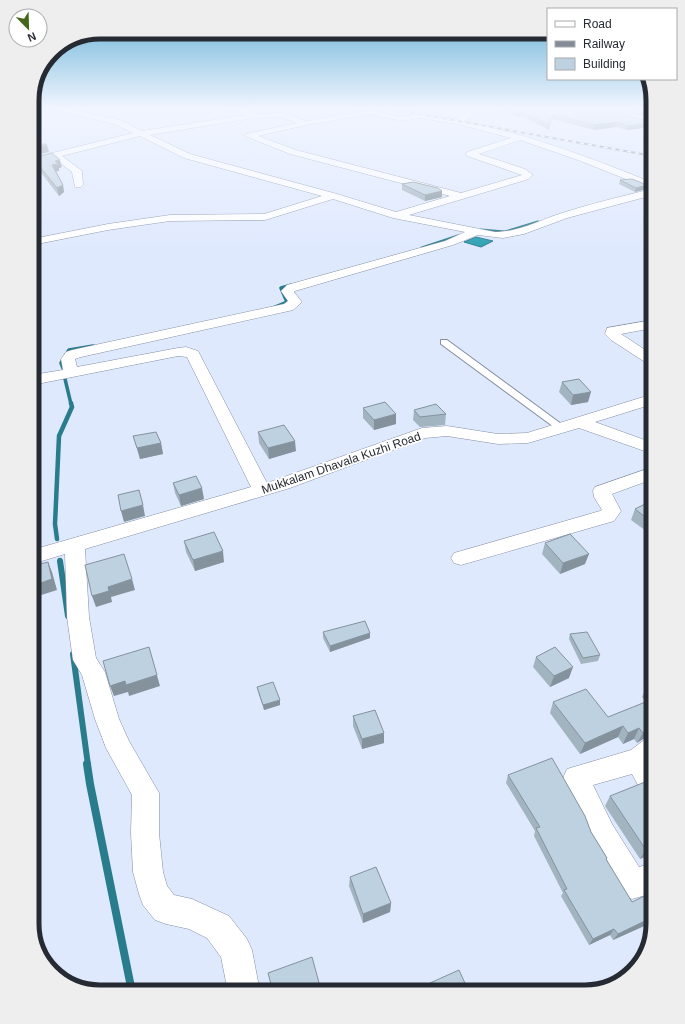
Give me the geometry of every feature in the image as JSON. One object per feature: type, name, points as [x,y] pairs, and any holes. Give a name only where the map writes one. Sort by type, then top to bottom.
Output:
[{"type":"street","points":[[39,159],[51,157]]},
{"type":"street","points":[[55,157],[77,171],[78,185]]},
{"type":"street","points":[[190,157],[333,196],[397,216],[476,232],[506,235],[564,216],[646,194]]},
{"type":"street","points":[[311,157],[460,196]]},
{"type":"street","points":[[397,216],[526,177],[528,175],[522,171],[479,157]]},
{"type":"street","points":[[576,157],[646,185]]},
{"type":"street","points":[[39,241],[108,227],[170,218],[265,218],[333,196]]},
{"type":"street","points":[[636,196],[646,199]]},
{"type":"street","points":[[71,372],[68,359],[71,355],[288,307],[295,302],[287,291],[291,288],[449,243],[476,232]]},
{"type":"street","points":[[646,325],[612,331],[612,334],[646,356]]},
{"type":"street","points":[[39,379],[178,352],[193,354],[262,491]]},
{"type":"street","name":"Mukkalam Dhavala Kuzhi Road","points":[[39,555],[262,491],[422,434],[447,431],[498,439],[510,440],[528,438],[646,402]]},
{"type":"street","points":[[579,422],[646,446]]},
{"type":"street","points":[[461,558],[608,516],[612,511],[603,497],[602,490],[646,475]]},
{"type":"street","points":[[75,545],[78,618],[85,660],[93,672],[107,719],[119,748],[146,793],[145,833],[148,872],[154,894],[166,909],[192,914],[218,927],[236,950],[243,985]]},
{"type":"street","points":[[645,754],[576,778],[602,834],[632,884],[646,880]]},
{"type":"lane","points":[[444,342],[561,428]]},
{"type":"water","points":[[476,237],[493,241],[481,247],[464,242]]},
{"type":"building","points":[[39,157],[56,157],[60,160],[55,161],[58,164],[52,165],[63,185],[57,188],[39,166]]},
{"type":"building","points":[[632,179],[646,185],[636,188],[620,180]]},
{"type":"building","points":[[413,182],[438,188],[442,191],[425,195],[402,184]]},
{"type":"building","points":[[579,379],[591,392],[573,395],[562,382]]},
{"type":"building","points":[[385,402],[396,414],[374,420],[363,408]]},
{"type":"building","points":[[436,404],[446,414],[420,417],[414,410]]},
{"type":"building","points":[[284,425],[295,441],[268,448],[258,432]]},
{"type":"building","points":[[156,432],[161,443],[137,448],[133,436]]},
{"type":"building","points":[[196,476],[202,488],[179,495],[173,483]]},
{"type":"building","points":[[139,490],[143,505],[121,511],[118,495]]},
{"type":"building","points":[[646,504],[646,518],[635,509]]},
{"type":"building","points":[[214,532],[223,551],[193,560],[184,541]]},
{"type":"building","points":[[570,534],[589,554],[563,563],[545,543]]},
{"type":"building","points":[[124,554],[132,579],[108,587],[109,591],[92,596],[85,565]]},
{"type":"building","points":[[48,562],[52,579],[39,584],[39,564]]},
{"type":"building","points":[[365,621],[370,633],[330,646],[323,632]]},
{"type":"building","points":[[587,632],[600,655],[583,658],[570,634]]},
{"type":"building","points":[[149,647],[157,675],[126,685],[125,681],[110,686],[103,661]]},
{"type":"building","points":[[555,647],[573,667],[554,676],[536,657]]},
{"type":"building","points":[[273,682],[280,700],[263,705],[257,687]]},
{"type":"building","points":[[586,689],[608,717],[646,702],[646,730],[643,733],[639,728],[628,733],[623,726],[585,743],[553,702]]},
{"type":"building","points":[[375,710],[384,733],[362,739],[353,716]]},
{"type":"building","points":[[552,758],[585,816],[591,832],[607,858],[606,859],[632,902],[646,895],[646,920],[618,934],[614,929],[593,939],[564,890],[567,889],[536,828],[540,827],[508,775]]},
{"type":"building","points":[[645,782],[646,783],[646,850],[610,796]]},
{"type":"building","points":[[376,867],[391,903],[363,914],[350,877]]},
{"type":"building","points":[[312,957],[320,985],[271,985],[268,973]]},
{"type":"building","points":[[459,970],[466,985],[431,985],[430,983]]},
{"type":"waterway","points":[[481,230],[505,232],[538,222]]},
{"type":"waterway","points":[[422,248],[458,236]]},
{"type":"waterway","points":[[275,307],[287,302],[281,288],[292,285]]},
{"type":"waterway","points":[[63,368],[61,363],[69,350],[93,346]]},
{"type":"waterway","points":[[65,379],[71,404]]},
{"type":"waterway","points":[[57,539],[55,524],[59,436],[72,407],[71,403]]},
{"type":"waterway","points":[[60,561],[68,616]]},
{"type":"waterway","points":[[73,654],[88,765]]},
{"type":"waterway","points":[[87,764],[131,985]]}]
